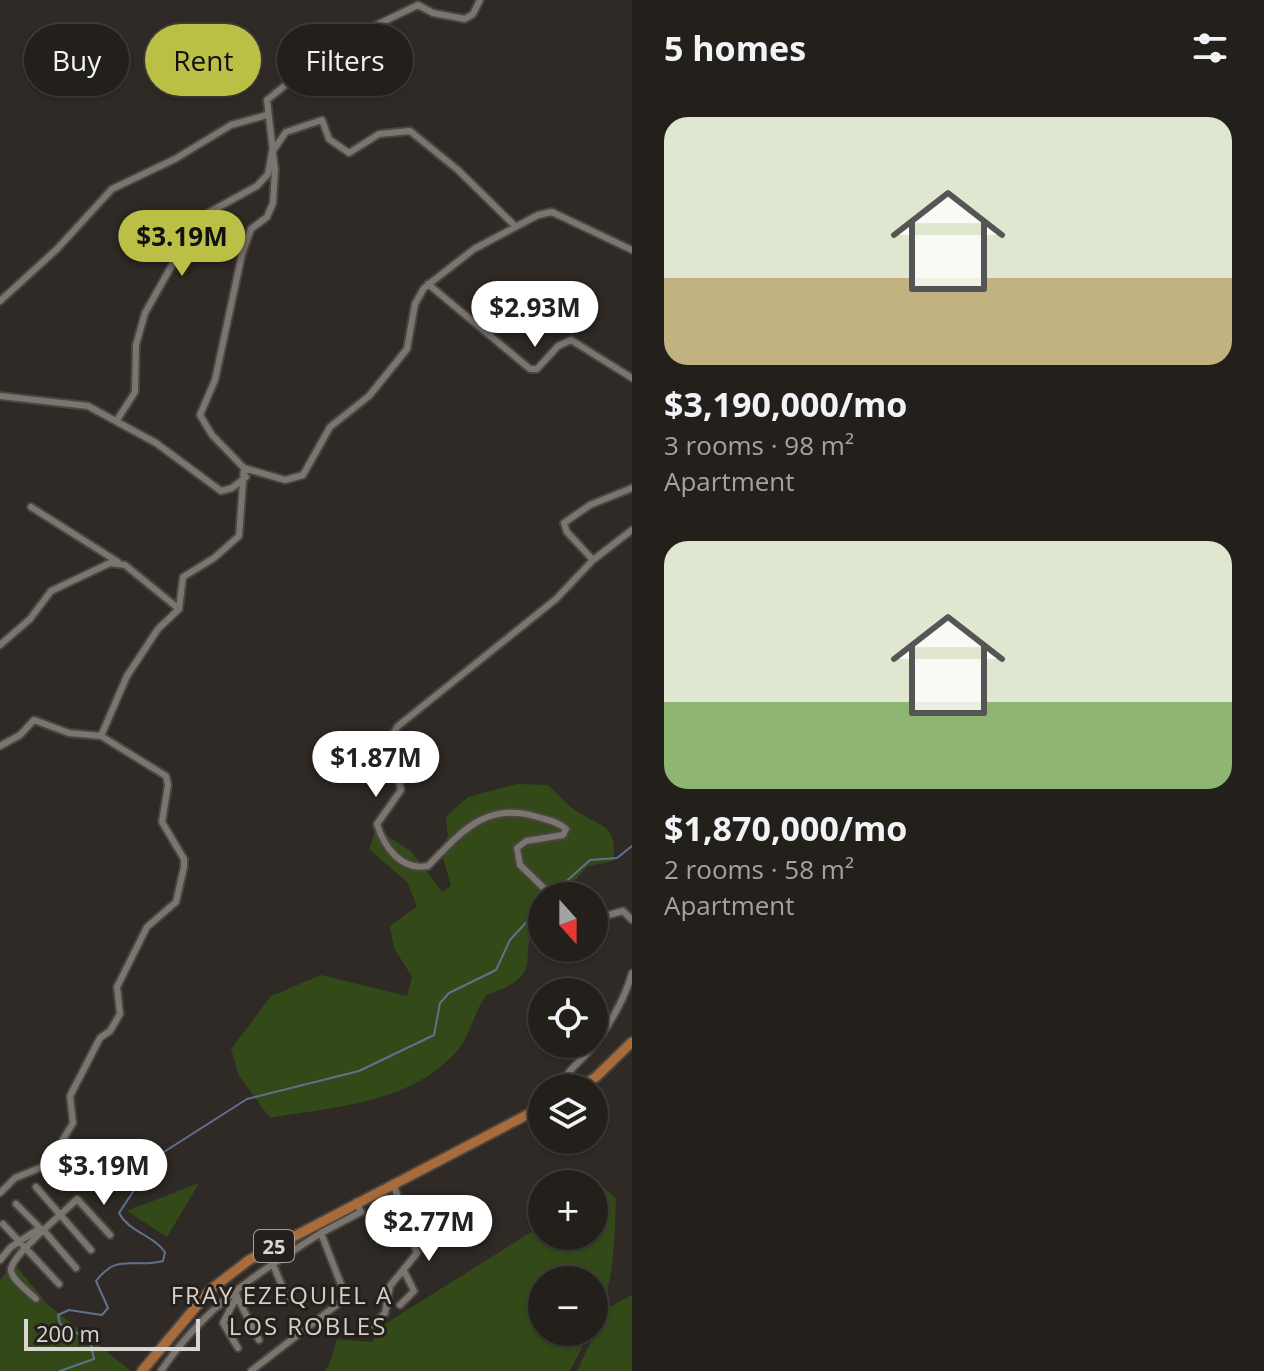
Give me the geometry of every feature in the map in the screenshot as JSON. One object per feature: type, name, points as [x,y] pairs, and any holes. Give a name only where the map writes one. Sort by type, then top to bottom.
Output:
[{"type":"main road","points":[[599,1074],[632,1042]]},
{"type":"main road","name":"25","points":[[142,1371],[153,1354],[210,1290],[242,1265],[356,1201],[528,1114]]},
{"type":"street","points":[[101,736],[127,676],[158,629],[179,609],[183,577],[214,558],[239,536],[246,477],[244,468],[206,427],[200,413],[215,380],[251,229],[271,210],[275,176],[267,115],[269,97],[340,42],[414,5],[465,19],[473,14],[480,0]]},
{"type":"street","points":[[0,301],[57,249],[112,189],[175,159],[231,125],[267,115]]},
{"type":"street","points":[[117,420],[133,399],[136,345],[145,313],[181,248],[208,213],[257,186],[268,174],[272,152],[286,132],[317,121],[325,122],[329,139],[349,153],[379,134],[407,130],[458,170],[515,226]]},
{"type":"street","points":[[244,468],[285,480],[303,475],[330,427],[374,391],[407,349],[415,304],[428,284],[457,261],[515,226],[542,213],[556,213],[632,250]]},
{"type":"street","points":[[428,284],[530,369],[537,369],[558,346],[571,340],[632,378]]},
{"type":"street","points":[[0,396],[26,401],[79,403],[117,420],[163,448],[217,490],[229,490],[246,477]]},
{"type":"street","points":[[593,560],[567,532],[564,523],[590,505],[632,488]]},
{"type":"street","points":[[31,507],[118,562],[179,609]]},
{"type":"street","points":[[538,882],[520,865],[517,848],[526,841],[563,835],[567,831],[564,825],[520,812],[495,813],[451,840],[428,866],[416,868],[391,852],[377,824],[401,790],[389,745],[392,734],[556,599],[593,560],[632,530]]},
{"type":"street","points":[[0,645],[30,619],[51,591],[74,577],[118,562]]},
{"type":"street","points":[[0,746],[20,735],[34,720],[69,733],[101,736],[166,776],[168,785],[162,822],[184,859],[176,902],[147,927],[117,987],[120,1014],[110,1031],[100,1038],[70,1096],[73,1123],[42,1167],[15,1178],[0,1193]]},
{"type":"street","points":[[608,915],[623,911],[632,920]]},
{"type":"street","points":[[568,1074],[600,1037],[626,993],[632,973]]},
{"type":"street","points":[[373,1325],[384,1315],[386,1294],[417,1249],[393,1183]]},
{"type":"street","points":[[36,1187],[91,1250]]},
{"type":"street","points":[[36,1299],[10,1272],[22,1244],[45,1232],[77,1199],[110,1235]]},
{"type":"street","points":[[153,1354],[161,1370],[190,1332],[272,1262],[361,1212],[356,1201]]},
{"type":"street","points":[[0,1260],[41,1227],[16,1204]]},
{"type":"street","points":[[3,1224],[59,1284]]},
{"type":"street","points":[[45,1232],[76,1268]]},
{"type":"street","points":[[251,1371],[343,1300],[344,1292],[321,1233]]},
{"type":"street","points":[[272,1262],[287,1298]]},
{"type":"street","points":[[400,1305],[414,1291],[404,1271]]},
{"type":"street","points":[[236,1294],[259,1340]]},
{"type":"street","points":[[236,1294],[223,1323],[238,1348]]},
{"type":"green space","points":[[517,784],[548,785],[576,811],[606,828],[613,840],[613,861],[588,866],[573,882],[528,882],[528,961],[525,970],[519,979],[507,987],[486,995],[462,1044],[439,1068],[418,1082],[371,1100],[270,1118],[239,1076],[231,1049],[271,996],[321,975],[407,996],[412,977],[394,948],[390,926],[417,906],[407,882],[369,849],[376,829],[411,851],[442,892],[451,886],[441,851],[448,836],[446,817],[468,797]]},
{"type":"green space","points":[[199,1183],[167,1237],[127,1211]]},
{"type":"green space","points":[[608,1192],[616,1199],[608,1288],[608,1266],[528,1266],[528,1346],[583,1346],[570,1371],[324,1371],[337,1339],[373,1342],[377,1329],[528,1234],[528,1250],[608,1250]]},
{"type":"green space","points":[[14,1263],[47,1304],[131,1371],[0,1371],[0,1280]]},
{"type":"green space","points":[[632,1295],[632,1371],[577,1371],[589,1346],[608,1346],[608,1308]]},
{"type":"waterway","points":[[566,882],[590,860],[617,858],[632,846]]},
{"type":"waterway","points":[[60,1371],[94,1359],[90,1340],[60,1324],[58,1315],[69,1310],[102,1315],[108,1308],[96,1281],[104,1272],[119,1264],[163,1261],[165,1252],[160,1246],[129,1225],[119,1213],[156,1157],[247,1099],[359,1071],[434,1035],[440,1003],[449,993],[496,970],[510,940],[528,920]]},
{"type":"district","name":"FRAY EZEQUIEL A","points":[[282,1294]]},
{"type":"district","name":"LOS ROBLES","points":[[308,1325]]}]
